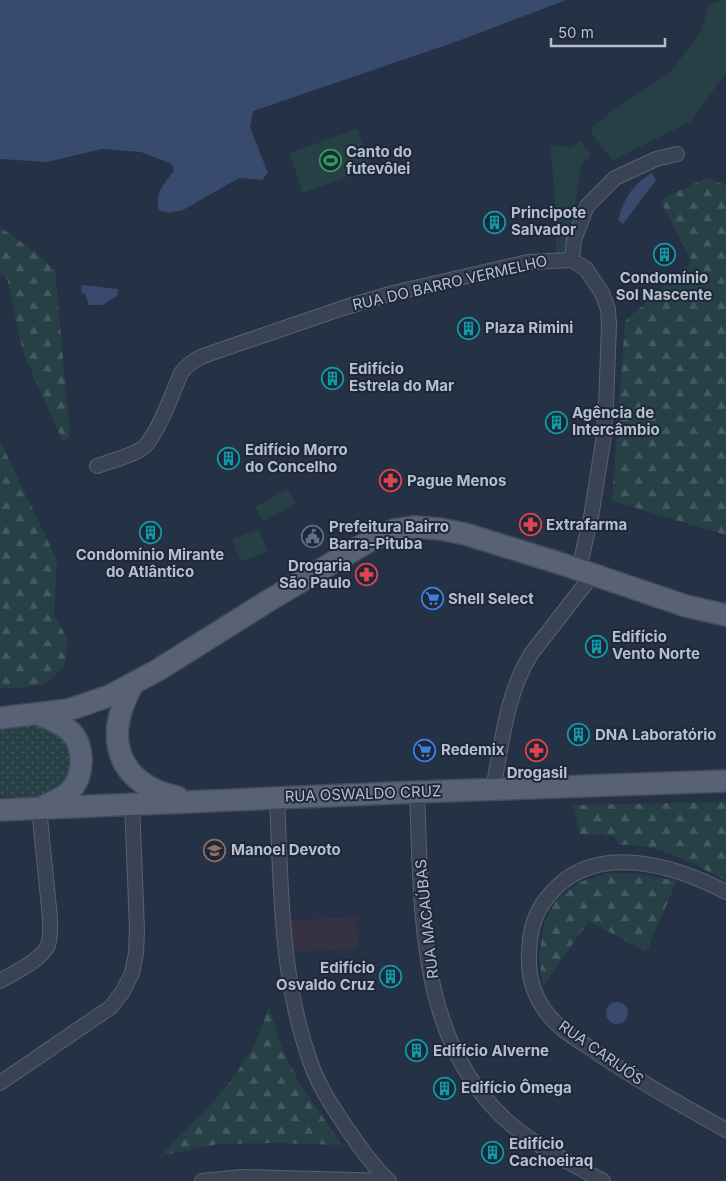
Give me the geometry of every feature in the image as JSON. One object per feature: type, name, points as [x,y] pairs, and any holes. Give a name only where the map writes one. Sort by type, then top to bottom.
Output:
[{"type":"main road","points":[[0,718],[40,715],[68,710],[89,704],[132,685],[371,540],[394,530],[415,527],[465,534],[686,606],[726,615]]},
{"type":"main road","points":[[132,685],[124,702],[118,725],[120,753],[127,768],[134,777],[148,787],[163,794],[196,801]]},
{"type":"main road","points":[[39,808],[69,792],[76,783],[81,764],[77,743],[72,733],[54,720],[40,715]]},
{"type":"main road","name":"RUA OSWALDO CRUZ","points":[[0,810],[726,781]]},
{"type":"street","points":[[493,789],[510,708],[523,667],[586,572],[591,517],[603,442],[609,324],[608,309],[602,293],[586,269],[572,260],[574,240],[587,206],[615,178],[656,159],[677,154]]},
{"type":"street","name":"RUA DO BARRO VERMELHO","points":[[97,466],[138,451],[145,446],[157,426],[181,373],[194,360],[203,356],[393,293],[528,262],[572,260]]},
{"type":"street","name":"RUA MACAÚBAS","points":[[417,792],[422,907],[428,957],[438,1006],[446,1031],[461,1064],[476,1088],[511,1125],[530,1140],[603,1181]]},
{"type":"street","points":[[277,798],[288,974],[293,1005],[301,1034],[310,1062],[330,1102],[364,1153],[388,1181]]},
{"type":"street","points":[[0,1083],[111,1007],[123,991],[132,973],[136,953],[137,929],[132,804]]},
{"type":"street","points":[[0,980],[40,956],[47,947],[49,940],[50,918],[39,808]]},
{"type":"street","name":"RUA CARIJÓS","points":[[726,892],[667,868],[629,862],[590,866],[572,874],[557,885],[545,900],[536,914],[531,931],[529,950],[529,974],[534,992],[545,1011],[560,1027],[611,1063],[726,1130]]},
{"type":"street","points":[[202,1181],[242,1177],[388,1181]]},
{"type":"shaded area","points":[[356,917],[358,949],[291,952],[289,920]]},
{"type":"green space","points":[[721,0],[726,0],[726,72],[691,121],[612,161],[590,130],[613,110],[671,72],[701,31],[709,6]]},
{"type":"green space","name":"Canto do futevôlei","points":[[357,129],[371,168],[303,193],[289,153]]},
{"type":"green space","points":[[580,141],[592,155],[581,165],[574,212],[566,217],[574,224],[568,256],[556,256],[555,198],[550,145],[571,148]]},
{"type":"green space","points":[[706,178],[726,185],[726,535],[612,501],[625,321],[692,262],[660,200]]},
{"type":"green space","points":[[0,227],[38,254],[55,270],[70,436],[63,442],[23,352],[7,278],[0,275]]},
{"type":"green space","points":[[0,441],[57,560],[54,616],[68,639],[65,666],[45,684],[20,688],[0,688]]},
{"type":"green space","points":[[287,489],[296,503],[263,522],[255,507]]},
{"type":"green space","points":[[259,530],[268,552],[240,561],[232,539]]},
{"type":"green space","points":[[37,726],[56,731],[68,744],[72,760],[68,777],[57,790],[44,796],[30,798],[0,796],[0,728]]},
{"type":"green space","points":[[726,802],[726,881],[688,861],[661,851],[633,845],[619,845],[615,836],[580,834],[573,805]]},
{"type":"green space","points":[[607,873],[640,874],[677,881],[646,952],[589,921],[543,986],[539,958],[544,924],[556,900],[580,882]]},
{"type":"green space","points":[[269,1007],[282,1048],[299,1082],[342,1145],[218,1144],[160,1156],[212,1103],[246,1059],[255,1043]]},
{"type":"water","points":[[0,0],[566,0],[461,40],[253,111],[250,127],[268,173],[262,180],[239,178],[183,210],[168,213],[159,210],[158,199],[164,184],[174,171],[172,164],[141,152],[102,149],[47,162],[0,159]]},
{"type":"water","points":[[652,173],[656,180],[623,224],[618,220],[626,198],[634,187]]},
{"type":"water","points":[[82,285],[118,289],[117,296],[102,305],[89,305],[85,294],[81,293]]},
{"type":"water","points":[[617,1002],[625,1005],[628,1013],[625,1021],[617,1024],[609,1021],[606,1013],[609,1005]]},
{"type":"place","name":"Canto do futevôlei","points":[[330,161]]},
{"type":"place","name":"Principote Salvador","points":[[495,222]]},
{"type":"place","name":"Condomínio Sol Nascente","points":[[664,255]]},
{"type":"place","name":"Plaza Rimini","points":[[469,328]]},
{"type":"place","name":"Edifício Estrela do Mar","points":[[333,378]]},
{"type":"place","name":"Agência de Intercâmbio","points":[[556,422]]},
{"type":"place","name":"Edifício Morro do Concelho","points":[[229,459]]},
{"type":"place","name":"Pague Menos","points":[[391,481]]},
{"type":"place","name":"Extrafarma","points":[[530,525]]},
{"type":"place","name":"Condomínio Mirante do Atlântico","points":[[150,532]]},
{"type":"place","name":"Prefeitura Bairro Barra-Pituba","points":[[313,536]]},
{"type":"place","name":"Drogaria São Paulo","points":[[367,575]]},
{"type":"place","name":"Shell Select","points":[[432,599]]},
{"type":"place","name":"Edifício Vento Norte","points":[[596,646]]},
{"type":"place","name":"DNA Laboratório","points":[[579,735]]},
{"type":"place","name":"Redemix","points":[[425,750]]},
{"type":"place","name":"Drogasil","points":[[537,750]]},
{"type":"place","name":"Manoel Devoto","points":[[215,850]]},
{"type":"place","name":"Edifício Osvaldo Cruz","points":[[391,977]]},
{"type":"place","name":"Edifício Alverne","points":[[417,1051]]},
{"type":"place","name":"Edifício Ômega","points":[[445,1088]]},
{"type":"place","name":"Edifício Cachoeiraq","points":[[493,1153]]}]
